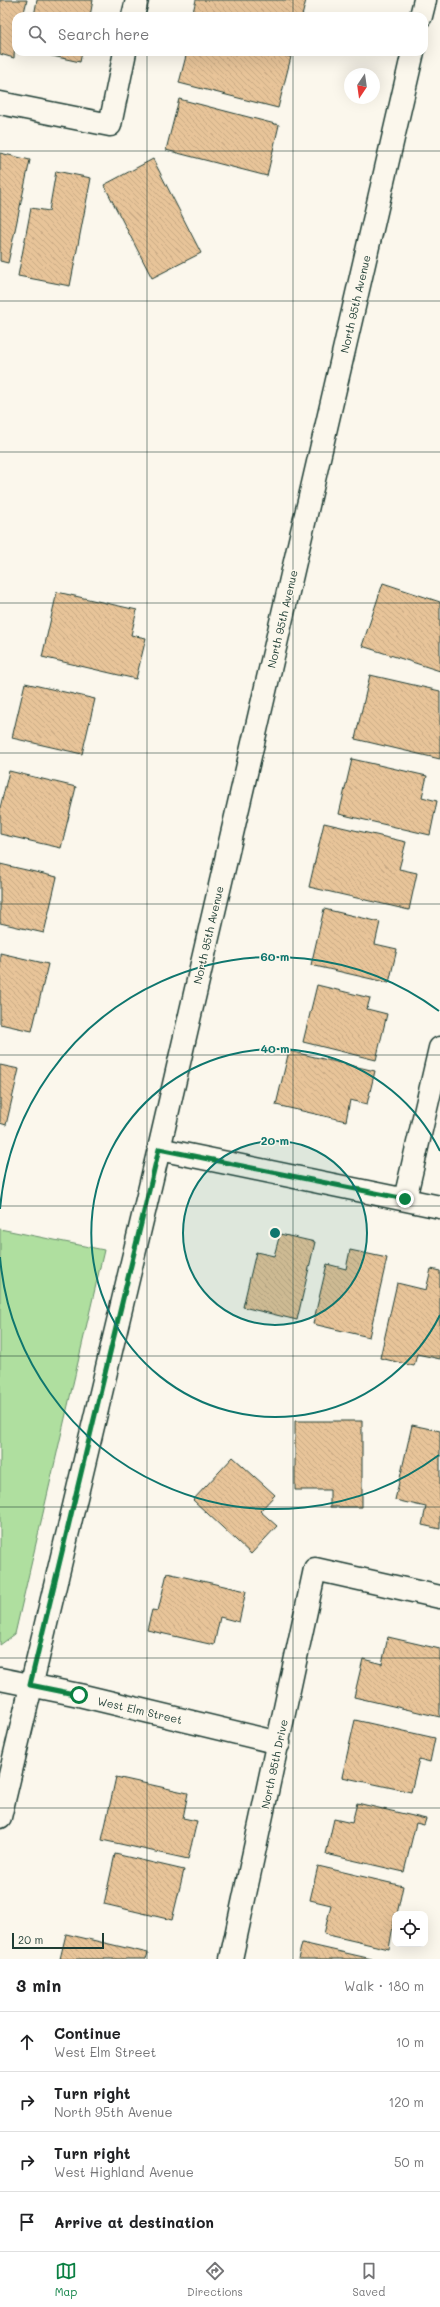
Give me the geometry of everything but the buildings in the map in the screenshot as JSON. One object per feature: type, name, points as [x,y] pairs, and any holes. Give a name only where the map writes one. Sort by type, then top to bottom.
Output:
[{"type":"street","points":[[134,12],[137,0]]},
{"type":"street","points":[[422,12],[425,0]]},
{"type":"street","points":[[0,102],[110,125],[124,56]]},
{"type":"street","name":"North 95th Avenue","points":[[0,1817],[30,1685],[159,1149],[412,56]]},
{"type":"street","points":[[405,1199],[440,1048]]},
{"type":"street","points":[[159,1149],[440,1207]]},
{"type":"street","name":"North 95th Drive","points":[[231,1959],[279,1743],[315,1569],[440,1597]]},
{"type":"street","name":"West Elm Street","points":[[0,1679],[279,1743]]},
{"type":"green space","points":[[0,1229],[104,1250],[15,1634],[0,1645]]},
{"type":"route","points":[[79,1695],[30,1685],[159,1149],[405,1199]]}]
